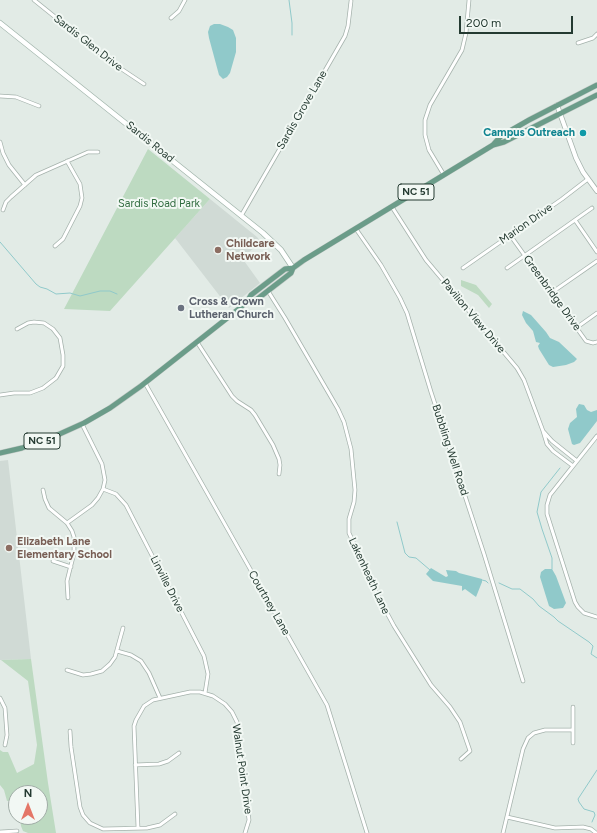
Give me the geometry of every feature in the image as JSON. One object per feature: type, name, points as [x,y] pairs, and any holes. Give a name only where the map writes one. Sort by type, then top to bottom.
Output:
[{"type":"main road","name":"Sardis Road","points":[[1,25],[241,216],[272,242],[294,268]]},
{"type":"main road","name":"NC 51","points":[[493,145],[501,136],[597,85]]},
{"type":"main road","name":"NC 51","points":[[248,300],[256,300],[291,273],[294,268],[304,260],[493,145],[504,142],[597,95]]},
{"type":"main road","name":"NC 51","points":[[0,453],[39,442],[82,424],[110,408],[145,383],[240,308],[251,295],[285,269],[294,268]]},
{"type":"street","name":"Sardis Glen Drive","points":[[34,0],[111,62],[144,84]]},
{"type":"street","points":[[171,18],[179,12],[185,0]]},
{"type":"street","points":[[444,175],[428,145],[425,135],[425,120],[430,105],[462,50],[466,33],[469,0]]},
{"type":"street","name":"Sardis Grove Lane","points":[[241,216],[345,36],[348,26],[351,1]]},
{"type":"street","points":[[578,43],[593,38],[597,34]]},
{"type":"street","points":[[0,96],[16,97],[39,106]]},
{"type":"street","points":[[557,105],[576,158],[597,192]]},
{"type":"street","points":[[0,142],[3,153],[9,165],[25,185]]},
{"type":"street","points":[[3,210],[6,202],[36,176],[88,152],[98,152]]},
{"type":"street","points":[[55,246],[63,239],[80,206],[82,198],[80,184],[66,162]]},
{"type":"street","name":"Marion Drive","points":[[463,268],[588,179]]},
{"type":"street","name":"Pavilion View Drive","points":[[392,207],[426,260],[517,368],[524,380],[547,444],[572,466]]},
{"type":"street","points":[[507,268],[592,208]]},
{"type":"street","points":[[575,220],[597,252]]},
{"type":"street","name":"Bubbling Well Road","points":[[356,229],[381,265],[407,313],[523,681]]},
{"type":"street","name":"Greenbridge Drive","points":[[510,235],[586,341],[593,343],[597,342]]},
{"type":"street","points":[[551,293],[597,261]]},
{"type":"street","name":"Lakenheath Lane","points":[[268,291],[338,409],[344,422],[351,449],[355,490],[354,502],[348,520],[349,533],[381,602],[394,626],[432,685],[460,722],[470,751],[461,759]]},
{"type":"street","points":[[576,328],[597,314]]},
{"type":"street","points":[[0,396],[14,393],[30,393],[43,388],[56,378],[63,366],[60,338],[53,329],[44,323],[34,322],[28,323],[17,329]]},
{"type":"street","points":[[197,342],[232,396],[251,410],[255,415],[279,459],[279,474]]},
{"type":"street","name":"Courtney Lane","points":[[145,383],[327,705],[367,833]]},
{"type":"street","points":[[67,523],[92,505],[103,490],[105,480],[104,469],[82,424]]},
{"type":"street","name":"Pavilion View Drive","points":[[543,431],[552,441],[577,461]]},
{"type":"street","points":[[597,436],[550,495],[547,505],[547,514],[576,605],[584,613],[597,616]]},
{"type":"street","points":[[43,490],[49,508],[67,523],[72,531],[75,544],[67,581],[68,598]]},
{"type":"street","name":"Linville Drive","points":[[103,490],[116,494],[126,505],[204,656],[208,674],[205,693]]},
{"type":"street","points":[[53,561],[71,566]]},
{"type":"street","points":[[67,670],[83,675],[102,671],[110,664],[117,651],[123,628]]},
{"type":"street","points":[[117,651],[131,655],[141,661],[149,673],[160,698]]},
{"type":"street","name":"Walnut Point Drive","points":[[138,828],[134,726],[136,720],[144,706],[149,702],[160,698],[190,692],[205,693],[217,698],[229,708],[237,722],[249,820],[245,833]]},
{"type":"street","points":[[0,698],[5,708],[7,735],[5,745]]},
{"type":"street","points":[[572,744],[573,707]]},
{"type":"street","points":[[503,833],[523,750],[528,738],[545,730],[572,730]]},
{"type":"street","points":[[70,731],[80,807],[85,818],[94,825],[103,829],[148,828],[160,825],[175,814]]},
{"type":"street","points":[[135,765],[159,764],[168,761],[178,753]]},
{"type":"street","points":[[507,817],[550,827],[585,827],[596,833]]},
{"type":"street","points":[[0,832],[17,830]]},
{"type":"shaded area","name":"Childcare Network","points":[[210,199],[257,237],[261,242],[242,258],[260,283],[229,308],[175,238]]},
{"type":"shaded area","name":"Elizabeth Lane Elementary School","points":[[8,460],[31,659],[0,660],[0,461]]},
{"type":"green space","name":"Sardis Road Park","points":[[148,149],[210,199],[110,311],[64,309]]},
{"type":"green space","points":[[461,280],[476,285],[492,304],[489,308],[478,295],[461,286]]},
{"type":"green space","points":[[31,659],[56,833],[28,833],[23,831],[21,826],[48,825],[48,785],[8,785],[7,801],[4,790],[0,785],[0,750],[3,752],[8,752],[17,773],[34,764],[37,745],[28,681],[1,660]]},
{"type":"water","points":[[220,24],[233,30],[236,38],[236,52],[230,73],[223,79],[219,75],[208,32],[210,26]]},
{"type":"water","points":[[523,311],[531,315],[550,338],[559,342],[577,359],[566,365],[553,367],[549,365],[539,349],[538,346],[540,343],[536,342],[533,331],[526,323],[522,315]]},
{"type":"water","points":[[579,404],[584,405],[587,410],[591,412],[597,410],[597,421],[580,443],[574,445],[572,444],[568,429],[570,423],[577,417],[576,409]]},
{"type":"water","points":[[431,568],[446,577],[448,576],[446,570],[456,571],[482,579],[476,597],[465,589],[462,591],[462,586],[433,581],[426,574]]},
{"type":"water","points":[[545,569],[552,569],[556,576],[566,603],[563,608],[554,609],[549,606],[540,577],[541,572]]},
{"type":"waterway","points":[[289,0],[292,35]]},
{"type":"waterway","points":[[0,242],[40,287],[56,294],[70,293],[80,296],[100,291],[110,291],[117,294]]},
{"type":"waterway","points":[[552,569],[552,558],[537,512],[541,492],[560,468]]},
{"type":"waterway","points":[[397,522],[405,553],[409,557],[416,558],[430,570]]},
{"type":"waterway","points":[[482,580],[488,583]]},
{"type":"waterway","points":[[499,583],[512,589],[520,589],[558,621],[589,642],[593,646],[591,654],[597,658]]},
{"type":"waterway","points":[[592,822],[595,815],[594,812],[584,809],[578,799],[597,770]]},
{"type":"place","name":"Campus Outreach","points":[[583,133]]},
{"type":"place","name":"Childcare Network","points":[[218,250]]},
{"type":"place","name":"Cross & Crown Lutheran Church","points":[[181,308]]},
{"type":"place","name":"Elizabeth Lane Elementary School","points":[[9,548]]}]
